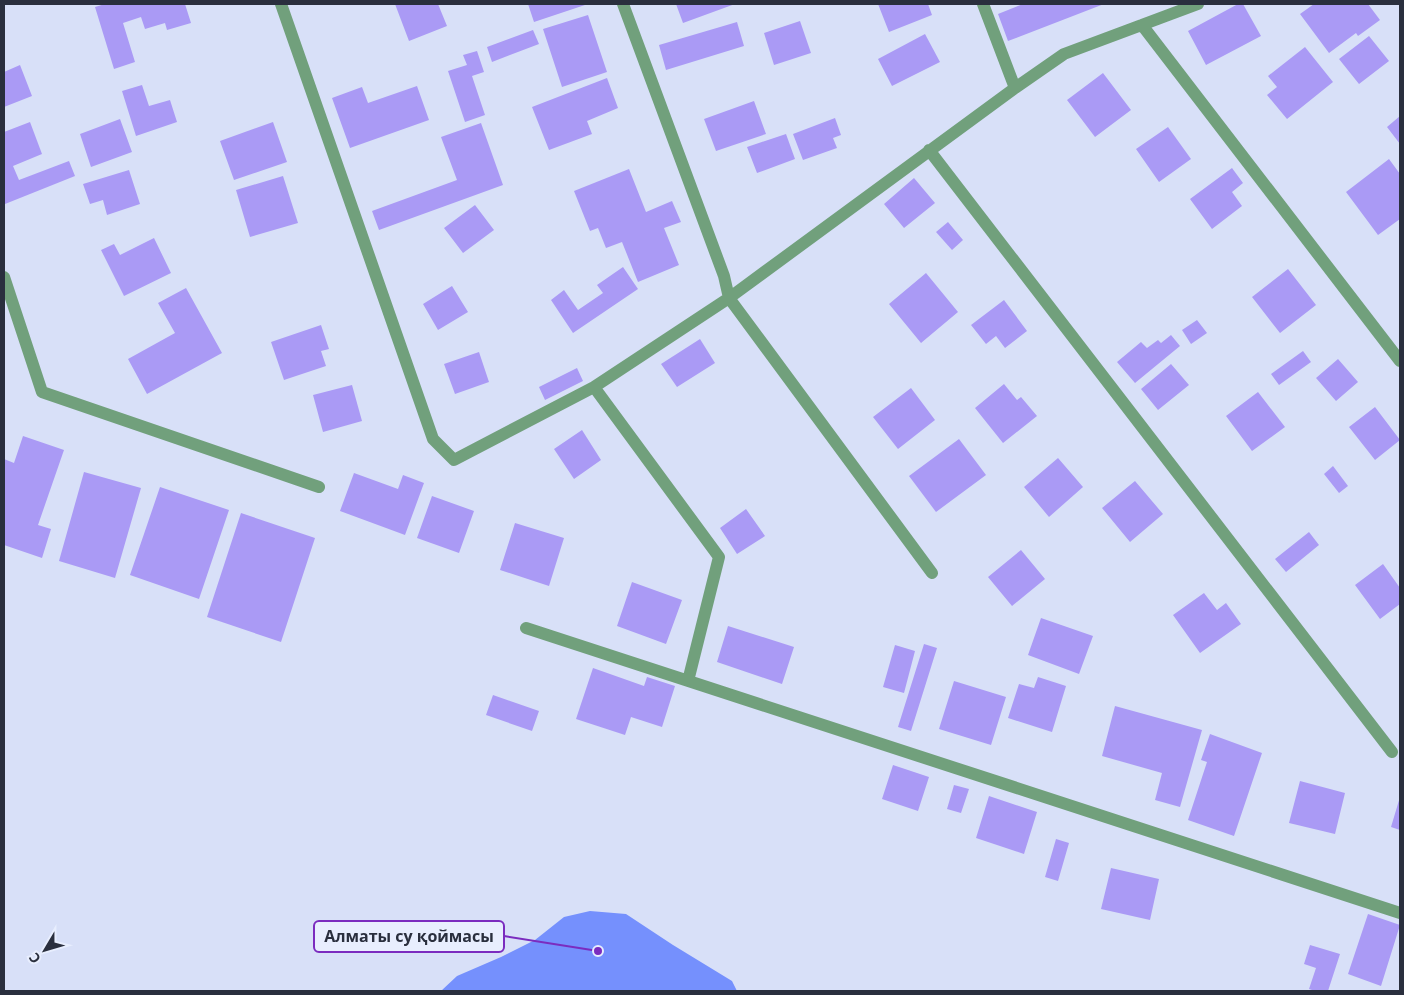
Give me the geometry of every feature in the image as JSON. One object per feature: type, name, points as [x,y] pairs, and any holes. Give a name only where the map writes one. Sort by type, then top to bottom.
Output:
[{"type":"street","points":[[281,4],[433,439],[454,460],[594,387],[729,298],[1064,54],[1198,4]]},
{"type":"street","points":[[623,4],[724,276],[729,298],[932,572]]},
{"type":"street","points":[[983,4],[1015,88]]},
{"type":"street","points":[[1142,25],[1400,361]]},
{"type":"street","points":[[930,150],[1392,752]]},
{"type":"street","points":[[4,277],[42,392],[319,487]]},
{"type":"street","points":[[594,387],[719,556],[688,681]]},
{"type":"street","points":[[526,628],[1400,913]]},
{"type":"water","points":[[590,911],[626,914],[732,981],[737,991],[441,991],[457,976],[535,940],[564,917]]},
{"type":"building","points":[[105,4],[185,4],[191,23],[167,30],[165,23],[145,29],[141,17],[123,23],[135,62],[114,69],[95,7]]},
{"type":"building","points":[[395,4],[438,4],[447,26],[409,41]]},
{"type":"building","points":[[528,4],[588,4],[534,22]]},
{"type":"building","points":[[676,4],[735,4],[683,23]]},
{"type":"building","points":[[878,4],[928,4],[932,15],[889,32]]},
{"type":"building","points":[[1023,4],[1104,4],[1008,41],[998,14]]},
{"type":"building","points":[[1238,4],[1243,4],[1261,36],[1206,65],[1188,31]]},
{"type":"building","points":[[1314,4],[1368,4],[1380,20],[1358,36],[1356,33],[1329,53],[1300,14]]},
{"type":"building","points":[[588,15],[607,72],[562,87],[543,29]]},
{"type":"building","points":[[800,21],[811,53],[774,65],[764,33]]},
{"type":"building","points":[[737,22],[744,46],[666,70],[659,45]]},
{"type":"building","points":[[533,30],[539,44],[492,62],[487,47]]},
{"type":"building","points":[[925,34],[940,62],[892,86],[878,59]]},
{"type":"building","points":[[1369,36],[1389,61],[1359,84],[1339,59]]},
{"type":"building","points":[[1305,47],[1333,82],[1287,119],[1267,95],[1277,87],[1268,76]]},
{"type":"building","points":[[477,51],[484,72],[472,76],[485,115],[465,122],[448,71],[467,65],[463,55]]},
{"type":"building","points":[[20,65],[32,96],[4,107],[4,72]]},
{"type":"building","points":[[1103,73],[1131,110],[1095,137],[1067,100]]},
{"type":"building","points":[[607,78],[618,108],[587,121],[592,134],[549,150],[532,107]]},
{"type":"building","points":[[142,85],[149,106],[170,100],[177,122],[136,136],[122,91]]},
{"type":"building","points":[[417,86],[429,120],[350,148],[332,98],[362,87],[368,103]]},
{"type":"building","points":[[754,101],[766,134],[716,151],[704,119]]},
{"type":"building","points":[[1400,116],[1400,144],[1387,127]]},
{"type":"building","points":[[835,118],[841,135],[833,138],[837,148],[803,160],[793,134]]},
{"type":"building","points":[[120,119],[132,152],[91,167],[80,134]]},
{"type":"building","points":[[30,122],[42,154],[13,166],[19,180],[69,161],[75,176],[5,204],[4,132]]},
{"type":"building","points":[[273,122],[287,162],[234,180],[220,141]]},
{"type":"building","points":[[481,123],[503,185],[379,230],[372,211],[457,180],[441,137]]},
{"type":"building","points":[[1168,127],[1191,159],[1159,182],[1136,149]]},
{"type":"building","points":[[786,134],[795,159],[757,173],[747,147]]},
{"type":"building","points":[[1389,159],[1400,174],[1400,219],[1378,235],[1346,192]]},
{"type":"building","points":[[1232,168],[1243,183],[1232,192],[1242,206],[1212,229],[1190,199]]},
{"type":"building","points":[[629,169],[646,212],[672,201],[681,222],[664,228],[679,265],[638,282],[622,242],[606,248],[598,228],[590,231],[574,191]]},
{"type":"building","points":[[129,170],[140,204],[107,215],[103,200],[90,204],[83,184]]},
{"type":"building","points":[[283,176],[298,223],[250,237],[236,190]]},
{"type":"building","points":[[914,178],[935,203],[904,228],[884,204]]},
{"type":"building","points":[[475,205],[494,230],[463,253],[444,228]]},
{"type":"building","points":[[948,222],[963,240],[952,250],[936,232]]},
{"type":"building","points":[[154,238],[171,273],[124,296],[101,250],[114,244],[120,255]]},
{"type":"building","points":[[623,267],[638,289],[573,333],[551,300],[564,290],[578,310],[603,293],[597,285]]},
{"type":"building","points":[[1288,269],[1316,305],[1280,333],[1252,297]]},
{"type":"building","points":[[926,273],[958,312],[921,343],[889,304]]},
{"type":"building","points":[[452,286],[468,312],[438,330],[423,304]]},
{"type":"building","points":[[186,288],[222,353],[147,394],[128,359],[175,333],[158,303]]},
{"type":"building","points":[[1004,300],[1027,331],[1005,348],[996,336],[986,344],[971,325]]},
{"type":"building","points":[[1197,320],[1207,333],[1191,344],[1182,330]]},
{"type":"building","points":[[321,325],[329,349],[321,351],[326,366],[284,380],[271,342]]},
{"type":"building","points":[[1171,335],[1180,346],[1135,383],[1117,362],[1141,342],[1147,348],[1158,340],[1161,343]]},
{"type":"building","points":[[700,339],[715,363],[677,387],[661,364]]},
{"type":"building","points":[[1303,351],[1311,362],[1279,385],[1271,374]]},
{"type":"building","points":[[479,352],[489,382],[455,394],[444,364]]},
{"type":"building","points":[[1338,359],[1358,382],[1336,401],[1316,378]]},
{"type":"building","points":[[1171,364],[1189,385],[1158,410],[1141,389]]},
{"type":"building","points":[[577,368],[583,381],[545,400],[539,387]]},
{"type":"building","points":[[1004,384],[1017,400],[1021,397],[1037,416],[1003,443],[975,408]]},
{"type":"building","points":[[352,385],[362,421],[323,432],[313,395]]},
{"type":"building","points":[[911,388],[935,420],[898,449],[873,417]]},
{"type":"building","points":[[1258,392],[1285,427],[1252,451],[1226,416]]},
{"type":"building","points":[[1375,407],[1400,440],[1375,460],[1349,427]]},
{"type":"building","points":[[582,430],[601,460],[574,479],[554,449]]},
{"type":"building","points":[[23,436],[64,450],[38,525],[51,529],[42,558],[4,545],[4,459],[14,463]]},
{"type":"building","points":[[959,439],[986,475],[936,512],[909,476]]},
{"type":"building","points":[[1058,458],[1083,487],[1049,517],[1024,487]]},
{"type":"building","points":[[1333,466],[1348,486],[1339,493],[1324,474]]},
{"type":"building","points":[[84,472],[141,488],[115,578],[59,561]]},
{"type":"building","points":[[354,473],[398,489],[403,475],[424,483],[405,535],[340,511]]},
{"type":"building","points":[[1135,481],[1163,514],[1130,542],[1102,508]]},
{"type":"building","points":[[160,487],[229,510],[199,599],[130,575]]},
{"type":"building","points":[[432,496],[474,511],[459,553],[417,538]]},
{"type":"building","points":[[746,509],[765,536],[737,554],[720,528]]},
{"type":"building","points":[[241,513],[315,538],[281,642],[207,617]]},
{"type":"building","points":[[515,523],[564,538],[549,586],[500,570]]},
{"type":"building","points":[[1309,532],[1319,545],[1286,572],[1275,559]]},
{"type":"building","points":[[1021,550],[1045,579],[1012,606],[988,577]]},
{"type":"building","points":[[1383,564],[1400,588],[1400,604],[1380,619],[1355,585]]},
{"type":"building","points":[[632,582],[682,600],[666,644],[617,626]]},
{"type":"building","points":[[1204,593],[1217,610],[1226,603],[1241,624],[1200,653],[1173,615]]},
{"type":"building","points":[[1041,618],[1093,636],[1079,674],[1028,655]]},
{"type":"building","points":[[728,626],[794,647],[782,684],[717,662]]},
{"type":"building","points":[[924,644],[937,648],[911,731],[898,727]]},
{"type":"building","points":[[895,645],[915,651],[904,693],[883,687]]},
{"type":"building","points":[[593,668],[644,686],[647,677],[675,686],[662,727],[631,717],[625,735],[576,719]]},
{"type":"building","points":[[1038,677],[1066,686],[1052,732],[1008,718],[1019,684],[1034,688]]},
{"type":"building","points":[[954,681],[1006,697],[991,745],[939,729]]},
{"type":"building","points":[[493,695],[539,711],[532,731],[486,715]]},
{"type":"building","points":[[1115,706],[1202,730],[1180,807],[1155,800],[1162,773],[1102,756]]},
{"type":"building","points":[[1210,734],[1262,753],[1234,836],[1188,820],[1207,762],[1201,760]]},
{"type":"building","points":[[893,765],[929,777],[918,811],[882,799]]},
{"type":"building","points":[[1300,781],[1345,793],[1335,834],[1289,823]]},
{"type":"building","points":[[954,785],[969,789],[961,813],[947,809]]},
{"type":"building","points":[[989,796],[1037,812],[1024,854],[976,838]]},
{"type":"building","points":[[1400,797],[1400,830],[1391,827]]},
{"type":"building","points":[[1056,839],[1069,843],[1058,881],[1045,877]]},
{"type":"building","points":[[1111,868],[1159,879],[1150,920],[1101,909]]},
{"type":"building","points":[[1368,914],[1400,925],[1381,986],[1348,974]]},
{"type":"building","points":[[1310,945],[1340,954],[1328,991],[1309,989],[1316,968],[1304,964]]},
{"type":"place","name":"Алматы су қоймасы","points":[[598,951]]}]
